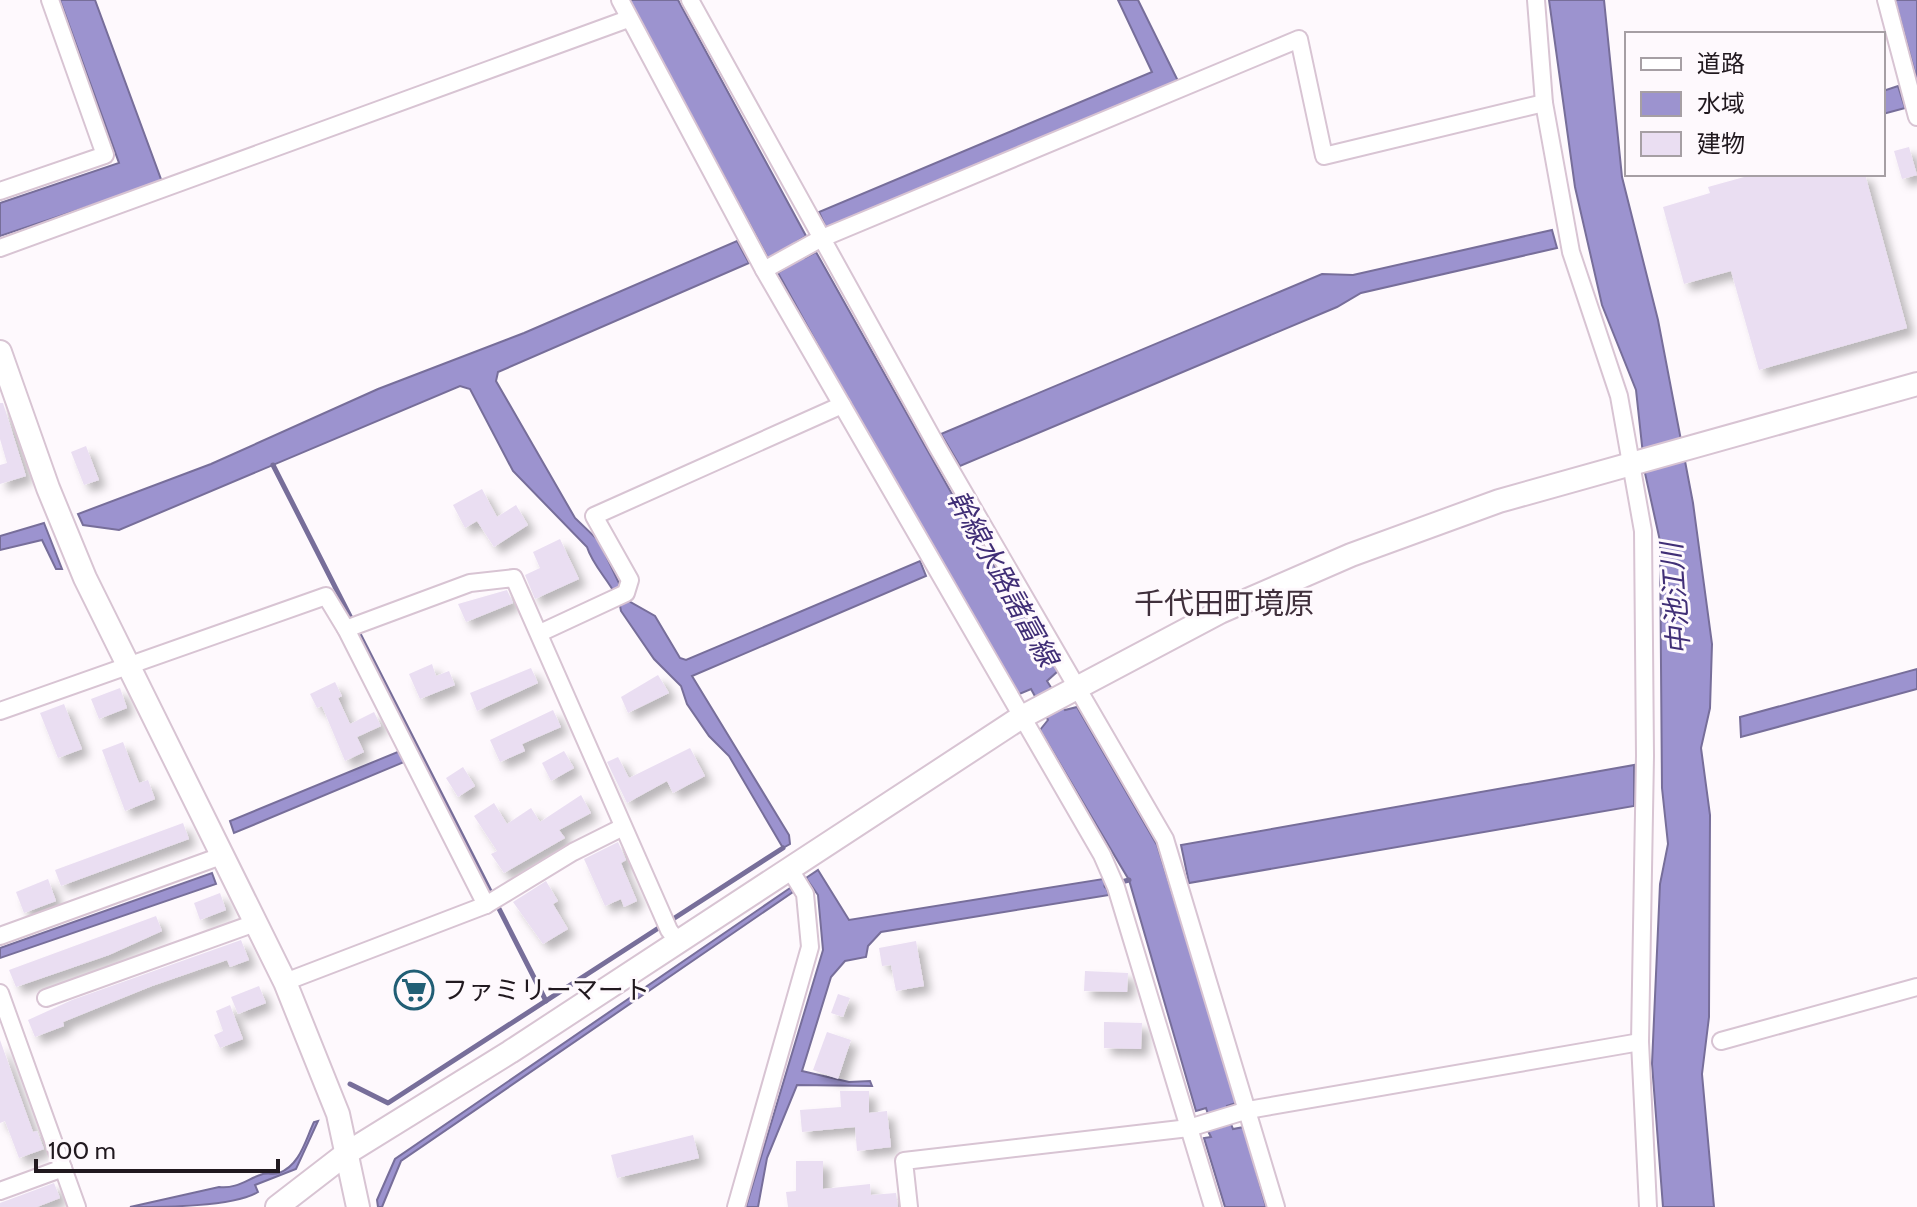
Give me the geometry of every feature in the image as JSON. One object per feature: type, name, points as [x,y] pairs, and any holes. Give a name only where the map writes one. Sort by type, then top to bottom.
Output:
[{"type":"street","points":[[0,191],[105,155],[50,0]]},
{"type":"street","points":[[620,0],[764,270],[931,564],[1029,713],[1114,882],[1194,1126],[1213,1207]]},
{"type":"street","points":[[1536,0],[1544,103],[1571,252],[1619,396],[1643,531],[1646,616],[1640,1042],[1648,1207]]},
{"type":"street","points":[[1886,0],[1917,117]]},
{"type":"street","points":[[697,2],[820,239],[947,464],[1067,691],[1165,839],[1242,1112],[1276,1207]]},
{"type":"street","points":[[0,248],[628,19]]},
{"type":"street","points":[[764,270],[820,239],[1299,39],[1324,156],[1544,103]]},
{"type":"street","points":[[0,352],[63,525],[127,665],[285,982],[338,1114],[358,1207]]},
{"type":"street","points":[[277,1207],[347,1153],[510,1052],[1029,713],[1220,612],[1351,555],[1499,501],[1917,384]]},
{"type":"street","points":[[540,633],[620,597],[630,580],[594,516],[842,405]]},
{"type":"street","points":[[354,626],[470,583],[514,578],[669,930],[678,942]]},
{"type":"street","points":[[0,711],[326,596],[354,626],[492,901]]},
{"type":"street","points":[[285,982],[492,901],[573,852],[623,827]]},
{"type":"street","points":[[0,936],[221,856]]},
{"type":"street","points":[[736,1207],[810,947],[805,894],[789,868]]},
{"type":"street","points":[[46,998],[255,923]]},
{"type":"street","points":[[1721,1041],[1917,987]]},
{"type":"street","points":[[0,993],[77,1207]]},
{"type":"street","points":[[909,1207],[904,1161],[1194,1126],[1242,1112],[1640,1042]]},
{"type":"street","points":[[0,1191],[63,1168]]},
{"type":"water","points":[[60,0],[95,0],[162,182],[0,236],[0,203],[119,163]]},
{"type":"water","points":[[629,0],[678,0],[806,236],[796,242],[805,258],[816,252],[970,526],[1058,671],[1047,681],[1065,710],[1077,707],[1157,845],[1232,1085],[1236,1103],[1227,1106],[1228,1109],[1208,1114],[1206,1108],[1196,1111],[1129,880],[1040,730],[1048,720],[1031,689],[1017,695],[937,561],[778,273],[789,266],[780,251],[768,258]]},
{"type":"water","points":[[1118,0],[1138,0],[1178,81],[827,230],[819,212],[1152,72]]},
{"type":"water","name":"中池江川","points":[[1549,0],[1604,0],[1622,177],[1658,320],[1693,503],[1712,644],[1710,708],[1701,748],[1710,815],[1709,1017],[1702,1074],[1714,1207],[1663,1207],[1652,1064],[1660,884],[1668,844],[1662,788],[1660,541],[1645,473],[1636,390],[1602,305],[1575,187]]},
{"type":"water","points":[[1895,0],[1917,0],[1917,80]]},
{"type":"water","points":[[1898,86],[1905,108],[1885,113],[1885,90]]},
{"type":"water","points":[[1552,230],[1557,248],[1361,293],[1337,307],[960,466],[941,434],[1322,274],[1353,275]]},
{"type":"water","points":[[737,241],[749,263],[498,372],[496,381],[575,518],[599,541],[627,600],[655,616],[680,658],[686,660],[920,561],[926,576],[692,676],[789,835],[790,844],[783,848],[729,756],[709,736],[687,704],[681,686],[654,659],[621,611],[587,547],[513,471],[470,389],[460,386],[119,530],[83,525],[78,514],[211,464],[378,389],[524,333]]},
{"type":"water","points":[[44,523],[62,569],[56,569],[42,540],[0,550],[0,536]]},
{"type":"water","points":[[1917,669],[1917,689],[1741,737],[1740,717]]},
{"type":"water","points":[[400,751],[404,762],[234,833],[230,821]]},
{"type":"water","points":[[1634,765],[1634,806],[1189,883],[1181,845]]},
{"type":"water","points":[[818,870],[849,920],[1103,879],[1109,895],[881,932],[868,946],[866,957],[845,961],[831,977],[802,1071],[849,1082],[870,1081],[872,1086],[797,1085],[767,1158],[758,1207],[746,1207],[823,950],[818,895],[806,878]]},
{"type":"water","points":[[212,873],[216,884],[0,958],[0,948]]},
{"type":"water","points":[[790,888],[793,892],[401,1161],[382,1207],[378,1207],[377,1200],[395,1159]]},
{"type":"water","points":[[318,1121],[296,1169],[255,1185],[258,1192],[215,1203],[130,1207],[236,1185],[262,1174],[279,1173],[297,1158],[314,1122]]},
{"type":"water","points":[[1231,1124],[1233,1129],[1244,1127],[1266,1207],[1225,1207],[1204,1138],[1211,1137],[1208,1131]]},
{"type":"building","points":[[1909,147],[1917,175],[1902,179],[1894,151]]},
{"type":"building","points":[[1748,176],[1866,176],[1907,328],[1759,370],[1731,271],[1684,284],[1663,207],[1710,193],[1708,187]]},
{"type":"building","points":[[0,403],[3,403],[26,476],[0,484],[0,465],[7,463],[0,439]]},
{"type":"building","points":[[86,446],[99,480],[84,485],[71,452]]},
{"type":"building","points":[[482,489],[497,517],[516,505],[528,525],[494,547],[477,521],[465,528],[453,505]]},
{"type":"building","points":[[560,539],[579,579],[535,599],[525,575],[540,568],[533,552]]},
{"type":"building","points":[[507,590],[513,603],[466,622],[458,604]]},
{"type":"building","points":[[432,664],[436,676],[449,671],[455,685],[420,699],[409,674]]},
{"type":"building","points":[[531,668],[538,683],[477,711],[470,693]]},
{"type":"building","points":[[658,675],[669,693],[628,713],[621,697]]},
{"type":"building","points":[[335,682],[342,696],[338,698],[350,724],[374,712],[381,726],[357,737],[364,752],[345,761],[322,706],[317,708],[310,694]]},
{"type":"building","points":[[120,688],[127,708],[99,719],[91,699]]},
{"type":"building","points":[[64,704],[82,749],[58,758],[40,713]]},
{"type":"building","points":[[553,710],[561,727],[522,744],[525,751],[500,762],[490,740]]},
{"type":"building","points":[[123,742],[139,783],[148,780],[155,799],[125,811],[102,750]]},
{"type":"building","points":[[690,748],[705,776],[673,793],[667,781],[627,803],[607,762],[618,757],[629,778]]},
{"type":"building","points":[[564,751],[574,768],[551,781],[542,763]]},
{"type":"building","points":[[463,767],[475,786],[458,797],[446,778]]},
{"type":"building","points":[[581,795],[591,813],[559,830],[565,838],[504,873],[491,854],[497,851],[474,816],[494,803],[507,824],[531,808],[540,822]]},
{"type":"building","points":[[183,823],[189,839],[61,886],[55,870]]},
{"type":"building","points":[[618,842],[626,860],[621,863],[637,901],[624,907],[621,899],[605,906],[584,859]]},
{"type":"building","points":[[48,879],[56,901],[24,913],[16,892]]},
{"type":"building","points":[[546,881],[558,901],[553,904],[568,929],[543,944],[513,902]]},
{"type":"building","points":[[220,893],[226,910],[200,920],[194,903]]},
{"type":"building","points":[[156,916],[162,931],[109,955],[16,987],[9,970]]},
{"type":"building","points":[[241,940],[249,960],[230,967],[227,960],[152,986],[63,1022],[64,1026],[35,1037],[28,1020],[72,1000]]},
{"type":"building","points":[[916,941],[924,986],[896,991],[891,965],[882,966],[879,948]]},
{"type":"building","points":[[1085,971],[1128,973],[1127,992],[1084,991]]},
{"type":"building","points":[[259,986],[266,1003],[238,1014],[231,997]]},
{"type":"building","points":[[838,994],[850,998],[843,1017],[831,1013]]},
{"type":"building","points":[[230,1005],[243,1039],[220,1048],[214,1035],[223,1031],[216,1011]]},
{"type":"building","points":[[1104,1022],[1142,1023],[1141,1049],[1104,1048]]},
{"type":"building","points":[[827,1032],[851,1040],[838,1079],[813,1070]]},
{"type":"building","points":[[0,1040],[33,1132],[37,1131],[44,1149],[19,1158],[5,1121],[0,1123]]},
{"type":"building","points":[[840,1091],[869,1091],[869,1113],[887,1111],[891,1147],[857,1151],[855,1127],[802,1132],[800,1110],[841,1107]]},
{"type":"building","points":[[693,1135],[699,1158],[617,1178],[611,1155]]},
{"type":"building","points":[[796,1161],[823,1161],[823,1189],[870,1184],[871,1195],[896,1193],[898,1207],[788,1207],[786,1192],[796,1191]]},
{"type":"building","points":[[54,1183],[60,1198],[37,1207],[0,1207],[0,1203]]},
{"type":"waterway","points":[[273,465],[546,1001]]},
{"type":"waterway","points":[[673,919],[783,848]]},
{"type":"waterway","points":[[1106,886],[1129,880]]},
{"type":"waterway","points":[[350,1084],[388,1103],[657,929]]},
{"type":"place","name":"ファミリーマート","points":[[414,990]]},
{"type":"district","name":"千代田町境原","points":[[1224,603]]},
{"type":"water label","name":"幹線水路諸富線","points":[[1003,578]]}]
